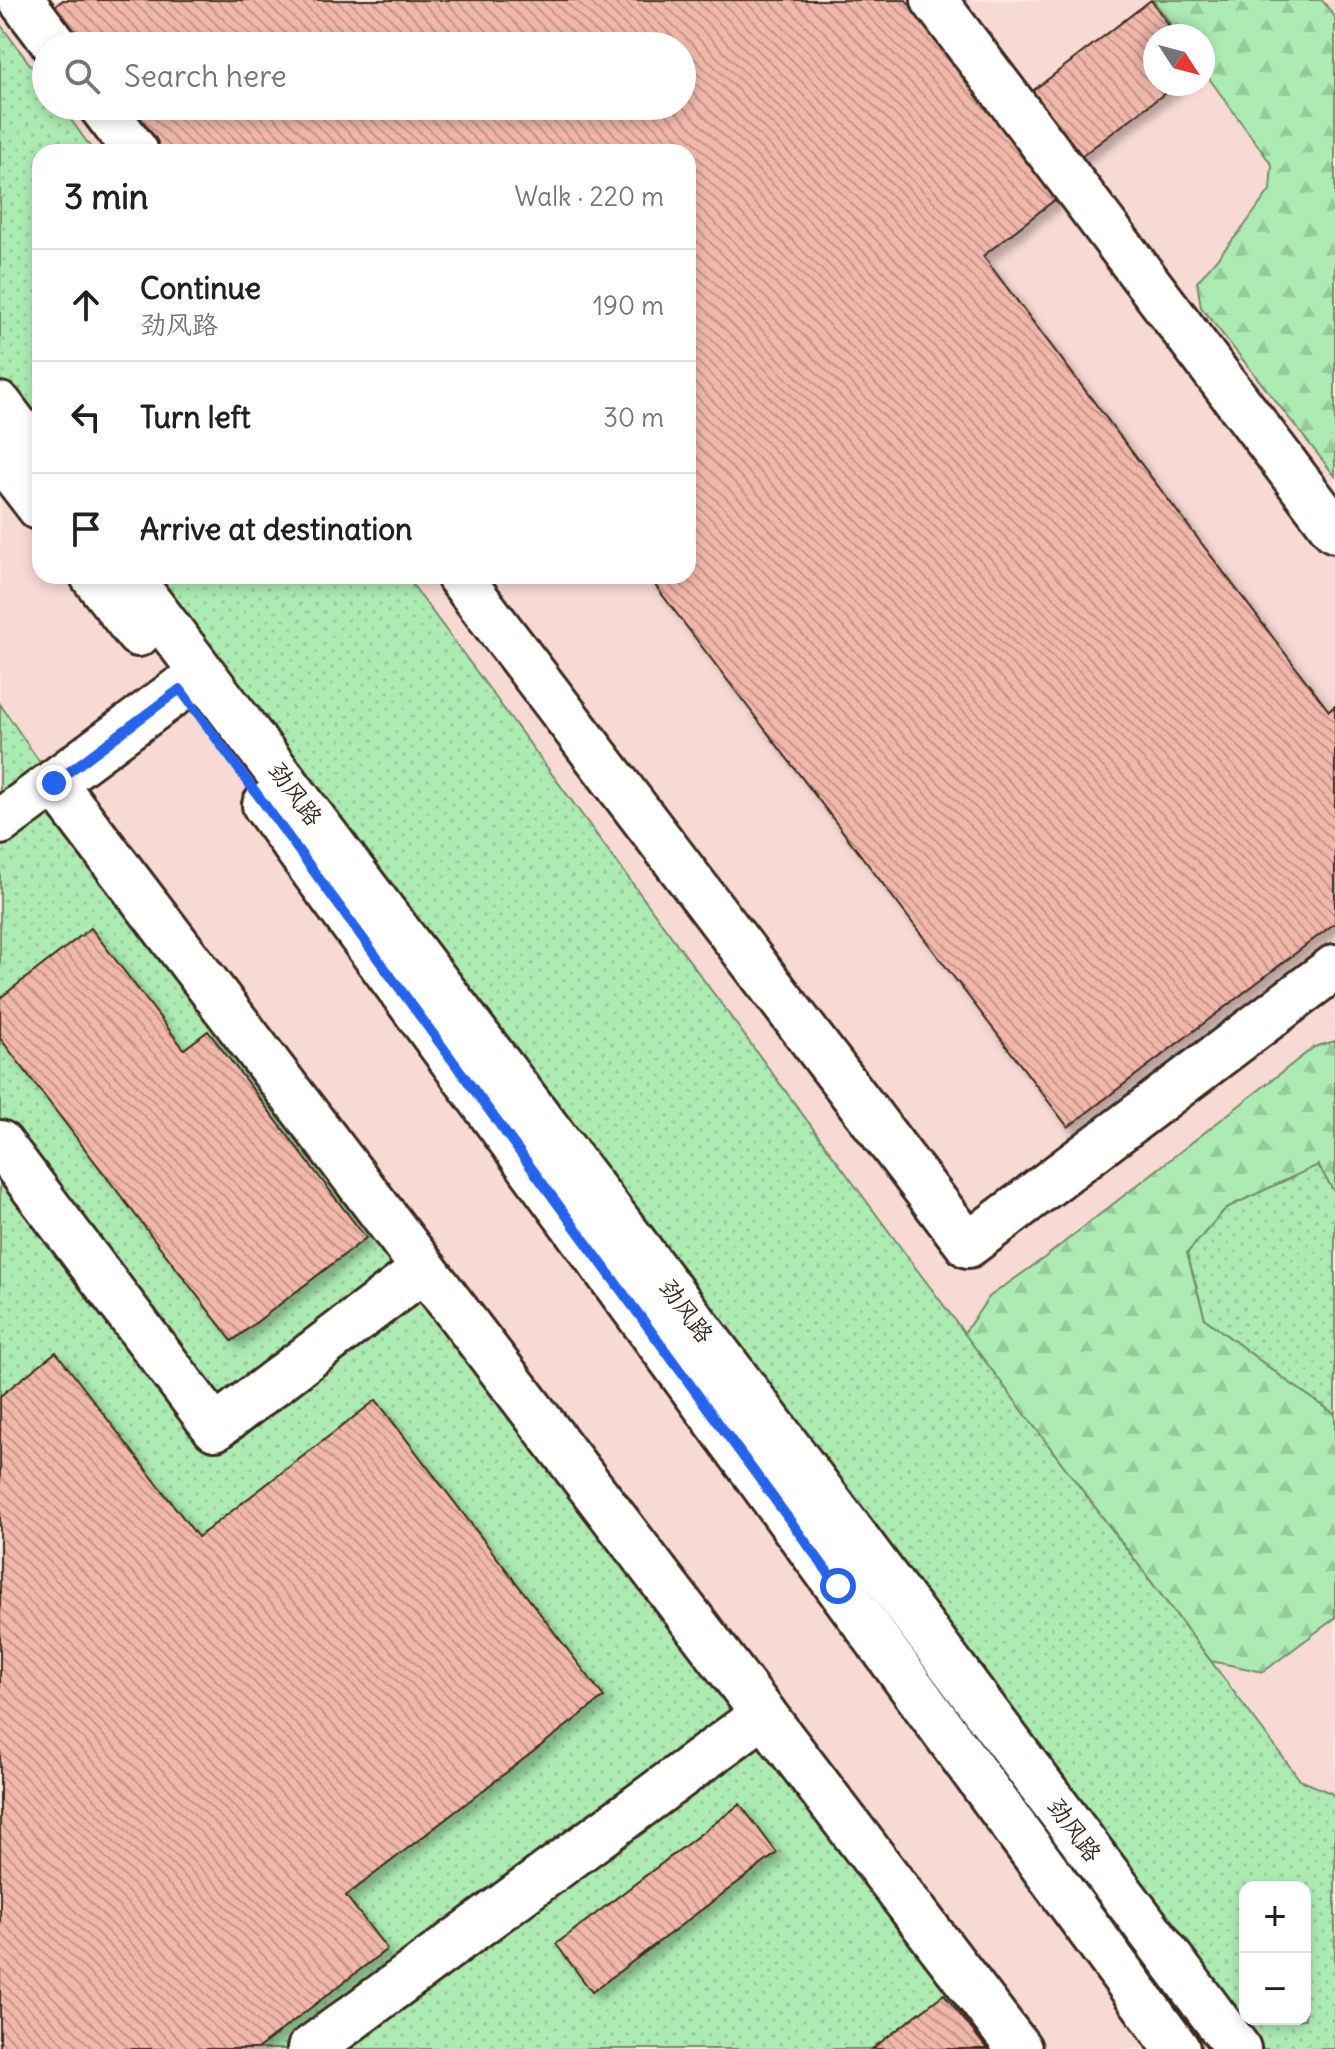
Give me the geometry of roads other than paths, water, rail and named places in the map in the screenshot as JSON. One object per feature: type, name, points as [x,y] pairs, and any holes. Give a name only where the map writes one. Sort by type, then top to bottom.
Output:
[{"type":"street","points":[[21,0],[45,32]]},
{"type":"street","points":[[934,0],[1335,530]]},
{"type":"street","points":[[112,120],[130,144]]},
{"type":"street","points":[[0,405],[32,447]]},
{"type":"street","points":[[0,456],[32,498]]},
{"type":"street","name":"劲风路","points":[[99,584],[180,689],[1177,2049]]},
{"type":"street","name":"劲风路","points":[[135,584],[1238,2049]]},
{"type":"street","points":[[465,584],[968,1245],[1335,967]]},
{"type":"street","points":[[0,822],[180,689]]},
{"type":"street","points":[[54,783],[1019,2049]]},
{"type":"street","points":[[0,1143],[215,1428],[424,1269]]},
{"type":"street","points":[[310,2049],[764,1714]]}]
